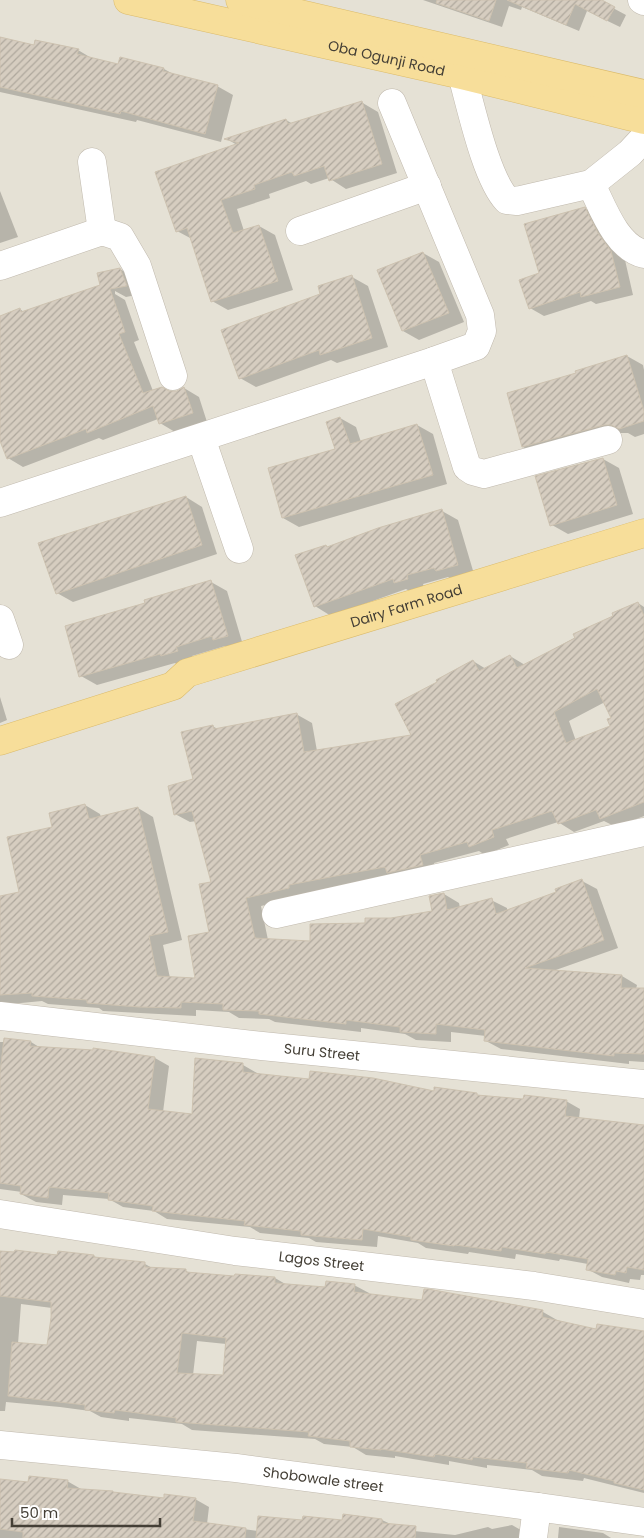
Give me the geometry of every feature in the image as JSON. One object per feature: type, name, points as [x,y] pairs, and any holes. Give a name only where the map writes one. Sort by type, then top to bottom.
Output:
[{"type":"main road","name":"Oba Ogunji Road","points":[[128,0],[644,94]]},
{"type":"main road","name":"Oba Ogunji Road","points":[[240,0],[402,50],[462,75],[644,120]]},
{"type":"main road","name":"Dairy Farm Road","points":[[0,741],[173,686],[187,673],[643,539]]},
{"type":"street","points":[[462,75],[486,158],[500,193],[507,200],[518,201],[591,184],[630,153],[644,138]]},
{"type":"street","points":[[0,502],[434,362],[476,346],[482,330],[480,315],[392,103]]},
{"type":"street","points":[[92,162],[102,231]]},
{"type":"street","points":[[591,184],[619,239],[635,252],[644,254]]},
{"type":"street","points":[[300,231],[428,186]]},
{"type":"street","points":[[0,266],[102,231],[120,237],[130,251],[137,266],[173,376]]},
{"type":"street","points":[[434,362],[467,467],[473,472],[484,474],[608,440]]},
{"type":"street","points":[[201,438],[239,549]]},
{"type":"street","points":[[0,619],[9,646]]},
{"type":"street","points":[[276,914],[644,832]]},
{"type":"street","name":"Suru Street","points":[[0,1016],[262,1046],[644,1084]]},
{"type":"street","name":"Lagos Street","points":[[0,1214],[235,1251],[534,1286],[644,1304]]},
{"type":"street","name":"Shobowale street","points":[[0,1445],[236,1468],[644,1522]]},
{"type":"street","points":[[533,1538],[537,1507]]},
{"type":"shaded area","points":[[0,0],[644,0],[644,1538],[0,1538]]},
{"type":"building","points":[[437,0],[496,0],[489,21],[436,3]]},
{"type":"building","points":[[507,0],[602,0],[615,7],[607,21],[575,4],[566,25]]},
{"type":"building","points":[[0,37],[34,45],[35,40],[79,49],[77,54],[118,64],[120,57],[164,68],[163,71],[218,85],[205,134],[121,111],[120,114],[0,87]]},
{"type":"building","points":[[362,101],[382,164],[329,181],[324,166],[294,176],[292,172],[254,185],[255,189],[221,200],[233,233],[259,225],[278,281],[211,302],[187,228],[176,232],[155,172],[239,143],[224,139],[286,119],[288,124]]},
{"type":"building","points":[[585,207],[598,233],[611,251],[620,287],[581,297],[580,292],[529,309],[519,280],[539,273],[524,224]]},
{"type":"building","points":[[423,252],[449,313],[402,331],[377,270]]},
{"type":"building","points":[[120,268],[127,286],[110,289],[125,332],[119,334],[143,393],[162,387],[169,391],[177,391],[184,387],[193,413],[159,424],[153,406],[87,433],[86,429],[7,459],[0,441],[0,316],[20,308],[21,312],[100,285],[97,273]]},
{"type":"building","points":[[352,275],[372,338],[320,355],[319,350],[239,379],[221,330],[320,294],[318,286]]},
{"type":"building","points":[[627,355],[644,411],[644,421],[619,429],[611,425],[604,425],[522,447],[507,393],[576,373],[575,371]]},
{"type":"building","points":[[340,417],[350,444],[417,424],[433,475],[282,518],[268,468],[335,449],[326,422]]},
{"type":"building","points":[[603,458],[617,505],[550,526],[535,476]]},
{"type":"building","points":[[186,496],[202,545],[56,594],[38,543]]},
{"type":"building","points":[[442,509],[458,565],[436,571],[434,568],[407,575],[408,579],[394,583],[393,579],[314,607],[295,555],[326,545],[327,547],[378,528]]},
{"type":"building","points":[[211,580],[228,636],[213,640],[212,636],[176,647],[178,651],[161,656],[160,654],[79,677],[65,626],[145,603],[144,600]]},
{"type":"building","points":[[638,602],[644,616],[644,802],[600,819],[596,810],[558,824],[552,811],[492,830],[494,837],[469,847],[467,842],[420,855],[423,865],[387,873],[385,867],[341,875],[289,885],[289,888],[246,898],[255,938],[310,941],[310,924],[365,923],[365,918],[391,918],[432,911],[429,896],[444,893],[447,910],[492,898],[496,914],[556,892],[555,889],[582,879],[604,940],[525,968],[622,975],[621,988],[644,988],[644,1054],[614,1053],[614,1056],[484,1041],[485,1030],[436,1024],[436,1034],[400,1032],[400,1027],[346,1020],[346,1024],[259,1014],[259,1011],[223,1010],[223,1004],[181,1002],[181,1008],[139,1007],[87,1003],[87,1000],[32,996],[32,993],[0,995],[0,896],[19,892],[7,837],[52,827],[49,813],[85,804],[89,819],[138,807],[168,932],[149,936],[157,976],[195,978],[188,936],[209,932],[199,884],[211,882],[192,811],[174,815],[168,786],[193,779],[181,732],[213,725],[214,729],[297,713],[304,752],[411,735],[395,704],[473,660],[479,671],[510,655],[517,668],[575,638],[573,634],[613,616],[612,613]],"holes":[[[597,689],[611,718],[607,719],[610,726],[566,743],[554,712]]]},
{"type":"building","points":[[4,1038],[31,1041],[30,1046],[93,1050],[93,1048],[155,1057],[148,1109],[192,1114],[195,1058],[243,1063],[243,1072],[309,1079],[310,1071],[373,1078],[434,1091],[434,1087],[477,1093],[477,1095],[523,1099],[524,1095],[567,1100],[565,1116],[644,1125],[644,1270],[627,1267],[626,1273],[616,1271],[615,1275],[586,1270],[588,1259],[502,1247],[501,1251],[454,1246],[411,1240],[411,1237],[363,1229],[362,1240],[301,1235],[301,1231],[244,1225],[245,1221],[152,1211],[153,1206],[108,1200],[109,1193],[49,1187],[48,1198],[20,1194],[21,1186],[0,1183],[0,1073]]},
{"type":"building","points":[[15,1250],[57,1255],[58,1251],[94,1255],[94,1257],[145,1262],[145,1267],[186,1269],[186,1272],[275,1277],[275,1283],[325,1287],[326,1281],[355,1284],[354,1292],[422,1300],[424,1289],[428,1289],[543,1310],[542,1317],[596,1329],[597,1324],[644,1331],[644,1490],[569,1470],[568,1473],[526,1468],[527,1463],[473,1457],[472,1460],[435,1454],[434,1457],[381,1449],[350,1447],[350,1441],[308,1436],[309,1432],[176,1422],[176,1418],[115,1410],[114,1413],[85,1410],[85,1405],[8,1396],[12,1342],[47,1345],[51,1318],[51,1302],[0,1296],[0,1251],[14,1252]],"holes":[[[182,1333],[226,1338],[223,1375],[177,1373]]]},
{"type":"building","points":[[29,1476],[68,1480],[67,1488],[113,1491],[164,1498],[164,1494],[196,1498],[193,1521],[246,1528],[245,1538],[23,1538],[23,1532],[0,1529],[0,1479],[28,1482]]},
{"type":"building","points":[[343,1514],[382,1519],[382,1523],[416,1526],[415,1538],[256,1538],[258,1516],[302,1520],[303,1516],[342,1520]]}]
